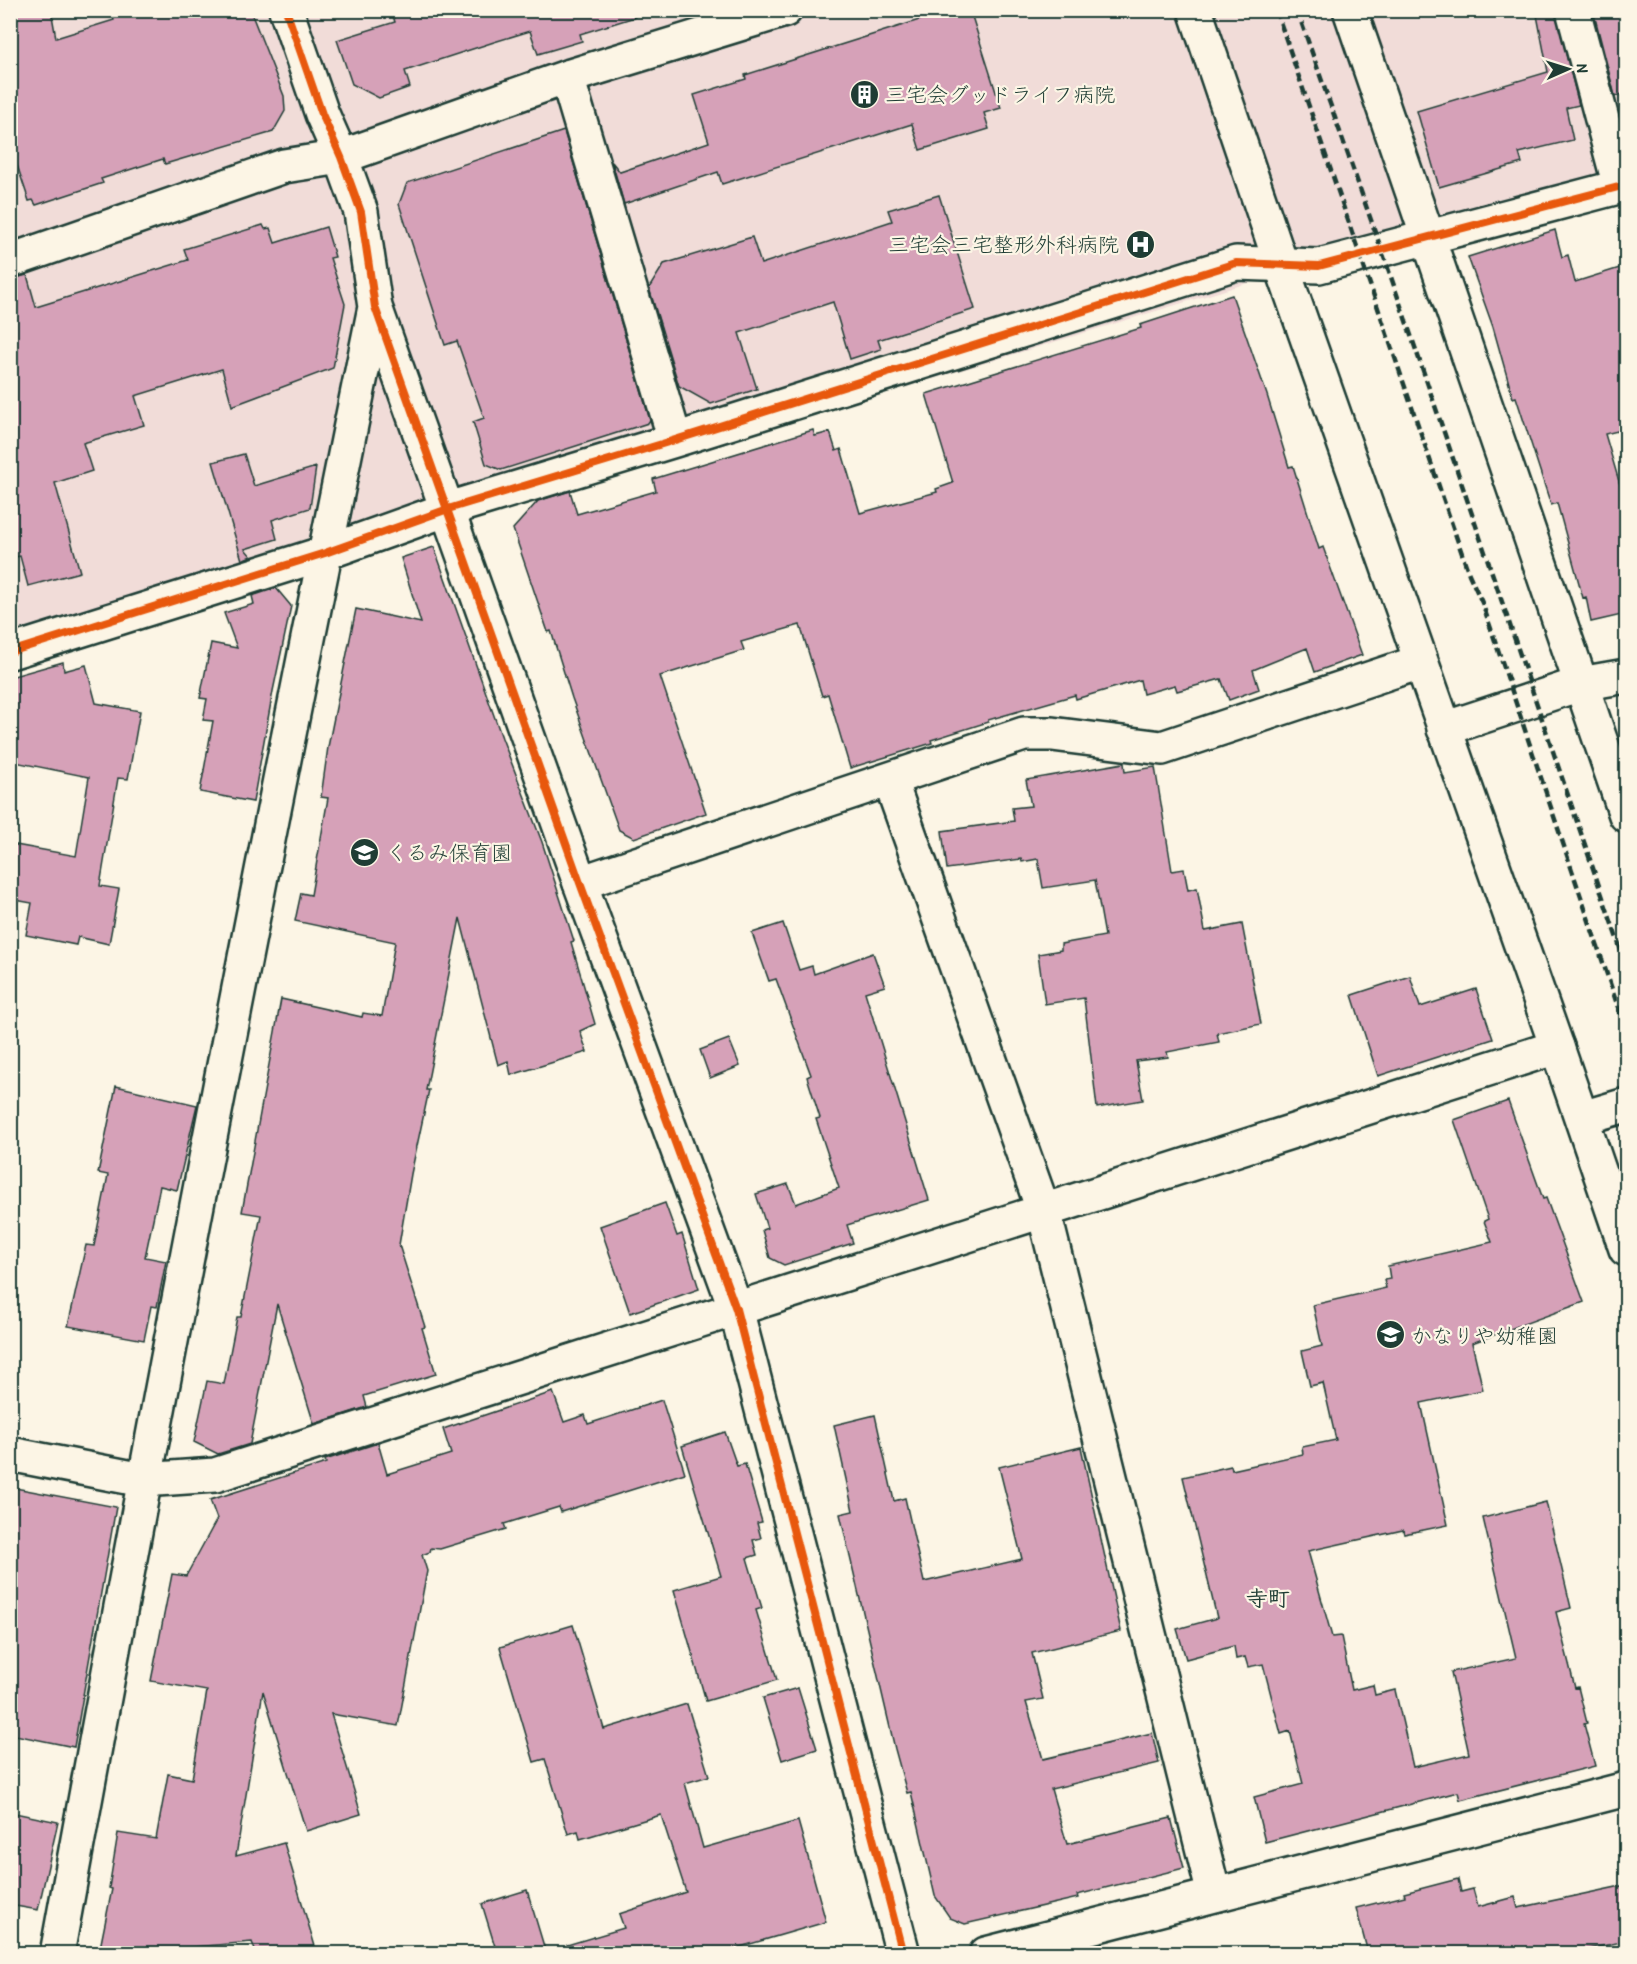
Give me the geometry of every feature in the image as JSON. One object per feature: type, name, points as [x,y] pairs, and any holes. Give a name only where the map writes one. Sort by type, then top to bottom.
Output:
[{"type":"street","points":[[286,10],[322,114],[361,212],[375,307],[580,883],[736,1309],[903,1953]]},
{"type":"street","points":[[10,261],[284,166],[341,157],[567,78],[785,10]]},
{"type":"street","points":[[1195,10],[1281,264],[1626,1249]]},
{"type":"street","points":[[1350,10],[1626,815]]},
{"type":"street","points":[[10,652],[325,553],[448,508],[675,440],[1236,263],[1319,266],[1623,186],[1573,10]]},
{"type":"street","points":[[567,78],[675,440]]},
{"type":"street","points":[[57,1953],[143,1480],[375,307]]},
{"type":"street","points":[[580,883],[1024,734],[1052,734],[1162,748],[1420,662]]},
{"type":"street","points":[[1444,729],[1580,684],[1626,676]]},
{"type":"street","points":[[890,780],[1044,1212],[1214,1895]]},
{"type":"street","points":[[10,1455],[143,1480],[215,1475],[1557,1047]]},
{"type":"street","points":[[1582,1118],[1626,1106]]},
{"type":"street","points":[[986,1953],[1626,1789]]},
{"type":"shaded area","points":[[11,11],[1626,11],[1626,185],[1310,276],[1248,283],[11,659]]},
{"type":"building","points":[[10,10],[51,10],[56,38],[114,20],[111,10],[250,10],[284,96],[285,111],[273,132],[165,164],[163,159],[101,179],[103,183],[36,205],[33,200],[29,201],[10,144]]},
{"type":"building","points":[[391,10],[634,10],[635,17],[580,34],[582,41],[538,54],[530,31],[494,42],[405,71],[410,87],[379,98],[352,84],[337,40],[395,22]]},
{"type":"building","name":"三宅会グッドライフ病院","points":[[951,10],[970,10],[1001,108],[984,113],[989,129],[920,150],[912,124],[722,184],[718,172],[624,204],[612,162],[620,172],[709,142],[694,95],[746,79],[745,75]]},
{"type":"building","points":[[1536,10],[1555,10],[1579,105],[1566,108],[1573,140],[1519,153],[1522,163],[1439,187],[1417,111],[1548,72]]},
{"type":"building","points":[[1593,10],[1622,10],[1626,52],[1626,93],[1615,96]]},
{"type":"building","points":[[564,131],[650,420],[648,423],[501,470],[486,464],[473,422],[484,418],[457,341],[445,345],[399,204],[407,183]]},
{"type":"building","points":[[939,195],[975,309],[878,340],[881,349],[850,359],[833,302],[739,333],[757,389],[711,404],[679,386],[649,288],[664,264],[752,237],[761,264],[892,221],[888,210]]},
{"type":"building","points":[[263,225],[265,229],[270,228],[275,243],[326,227],[335,257],[330,258],[345,304],[333,368],[232,406],[222,369],[135,396],[144,425],[83,443],[92,471],[55,483],[80,572],[28,586],[20,556],[10,558],[10,279],[27,275],[36,307],[188,260],[184,249]]},
{"type":"building","points":[[1555,230],[1562,257],[1568,255],[1575,282],[1626,266],[1626,429],[1605,434],[1626,505],[1626,614],[1591,622],[1586,597],[1583,598],[1557,503],[1551,505],[1516,397],[1513,398],[1493,327],[1468,257]]},
{"type":"building","points":[[1232,295],[1289,467],[1293,466],[1319,549],[1323,547],[1362,655],[1315,672],[1307,648],[1253,670],[1259,689],[1229,700],[1221,679],[1177,691],[1175,685],[1143,694],[1140,680],[1076,699],[1075,695],[988,720],[988,722],[931,740],[932,743],[850,768],[828,694],[822,696],[800,625],[741,642],[744,650],[660,676],[706,813],[634,838],[619,830],[551,631],[548,632],[513,529],[538,501],[570,491],[577,514],[656,491],[653,479],[813,430],[815,436],[830,432],[836,451],[841,449],[860,513],[937,492],[936,489],[953,483],[926,394],[1141,328],[1140,325]]},
{"type":"building","points":[[244,454],[254,486],[316,467],[310,508],[272,520],[277,539],[245,549],[251,556],[242,560],[213,462]]},
{"type":"building","points":[[434,547],[502,738],[542,842],[574,941],[571,942],[595,1024],[580,1031],[587,1052],[511,1075],[508,1061],[498,1065],[460,918],[426,1090],[429,1090],[399,1245],[425,1327],[422,1328],[436,1374],[364,1396],[367,1407],[314,1424],[277,1304],[250,1444],[218,1454],[194,1442],[207,1381],[224,1384],[237,1317],[241,1317],[261,1215],[242,1212],[281,999],[362,1017],[363,1013],[382,1016],[395,942],[295,921],[301,893],[311,895],[328,798],[321,797],[328,747],[356,609],[421,623],[401,558]]},
{"type":"building","points":[[276,588],[291,606],[253,802],[200,792],[213,721],[203,720],[207,699],[200,698],[211,643],[237,648],[224,613],[254,604],[252,596]]},
{"type":"building","points":[[63,662],[64,671],[86,665],[96,703],[140,711],[128,779],[118,778],[100,886],[119,889],[109,944],[78,937],[76,945],[26,935],[32,903],[10,899],[10,844],[76,856],[89,777],[10,761],[10,677]]},
{"type":"building","points":[[1124,763],[1125,772],[1155,767],[1172,871],[1184,869],[1188,890],[1197,888],[1205,931],[1242,924],[1261,1024],[1217,1033],[1219,1042],[1167,1052],[1168,1057],[1136,1061],[1143,1100],[1097,1108],[1084,998],[1045,1004],[1038,954],[1061,950],[1061,944],[1105,936],[1095,880],[1043,888],[1038,859],[1022,862],[1021,859],[947,869],[942,831],[1014,821],[1012,808],[1031,806],[1026,780]]},
{"type":"building","points":[[783,923],[799,970],[812,966],[814,974],[873,953],[885,986],[865,992],[929,1200],[847,1225],[853,1243],[784,1265],[770,1258],[762,1230],[767,1228],[756,1194],[788,1184],[796,1204],[839,1188],[816,1119],[820,1118],[807,1077],[811,1075],[776,979],[769,981],[752,933]]},
{"type":"building","points":[[1410,976],[1420,1007],[1476,989],[1493,1039],[1378,1076],[1352,995]]},
{"type":"building","points":[[729,1039],[740,1066],[710,1078],[700,1050]]},
{"type":"building","points":[[116,1086],[197,1105],[177,1190],[160,1186],[145,1257],[166,1261],[157,1307],[151,1306],[144,1340],[68,1326],[86,1245],[94,1246],[108,1175],[98,1173]]},
{"type":"building","points":[[1508,1101],[1543,1199],[1546,1198],[1584,1302],[1472,1343],[1483,1390],[1421,1403],[1448,1525],[1404,1534],[1403,1530],[1308,1551],[1332,1637],[1341,1636],[1352,1690],[1373,1685],[1375,1695],[1395,1690],[1413,1767],[1469,1754],[1451,1672],[1516,1658],[1483,1518],[1546,1502],[1571,1608],[1556,1612],[1575,1688],[1578,1687],[1587,1723],[1584,1724],[1595,1766],[1460,1800],[1458,1792],[1265,1842],[1254,1797],[1303,1784],[1290,1731],[1281,1734],[1263,1664],[1248,1667],[1245,1657],[1236,1659],[1234,1646],[1186,1659],[1177,1629],[1217,1618],[1183,1477],[1231,1466],[1232,1470],[1303,1454],[1302,1447],[1336,1440],[1323,1383],[1310,1386],[1302,1351],[1322,1346],[1313,1305],[1386,1288],[1384,1280],[1390,1279],[1388,1266],[1492,1242],[1484,1221],[1488,1219],[1454,1120]]},
{"type":"building","points":[[665,1203],[677,1236],[682,1234],[699,1289],[630,1313],[600,1226]]},
{"type":"building","points":[[553,1392],[564,1422],[585,1415],[588,1424],[662,1400],[685,1473],[561,1512],[559,1507],[504,1524],[506,1529],[440,1549],[431,1548],[430,1552],[422,1555],[427,1571],[398,1726],[331,1714],[361,1814],[306,1831],[263,1691],[236,1856],[284,1843],[317,1953],[256,1953],[252,1942],[169,1949],[168,1953],[99,1953],[112,1889],[109,1888],[118,1833],[156,1839],[168,1774],[192,1779],[207,1691],[151,1681],[172,1574],[186,1576],[217,1519],[210,1500],[326,1463],[325,1460],[378,1443],[387,1474],[451,1454],[443,1429]]},
{"type":"building","points":[[875,1415],[894,1501],[905,1498],[924,1582],[1022,1559],[999,1467],[1081,1447],[1121,1631],[1032,1653],[1043,1699],[1026,1702],[1043,1759],[1152,1733],[1159,1763],[1051,1789],[1067,1844],[1171,1818],[1184,1868],[1077,1895],[1078,1898],[965,1924],[950,1918],[935,1896],[911,1792],[907,1793],[895,1749],[840,1514],[853,1511],[834,1425]]},
{"type":"building","points":[[725,1432],[737,1466],[745,1464],[762,1522],[757,1523],[761,1538],[753,1540],[757,1555],[747,1558],[762,1608],[756,1610],[777,1680],[706,1701],[674,1590],[721,1576],[682,1446]]},
{"type":"building","points":[[10,1487],[116,1507],[74,1747],[10,1734]]},
{"type":"building","points":[[573,1625],[604,1729],[687,1704],[709,1776],[685,1783],[703,1848],[798,1821],[826,1922],[733,1949],[734,1953],[568,1953],[567,1945],[624,1928],[619,1914],[686,1892],[661,1815],[580,1839],[578,1831],[568,1834],[545,1759],[534,1762],[500,1647]]},
{"type":"building","points":[[798,1688],[817,1749],[782,1760],[763,1698]]},
{"type":"building","points":[[10,1812],[58,1822],[38,1910],[10,1905]]},
{"type":"building","points":[[1458,1879],[1461,1892],[1473,1889],[1478,1907],[1515,1897],[1518,1908],[1626,1885],[1626,1941],[1570,1953],[1368,1953],[1356,1908],[1405,1896],[1404,1893]]},
{"type":"building","points":[[527,1890],[546,1953],[497,1953],[482,1904]]},
{"type":"railway","points":[[1276,10],[1469,574],[1483,605],[1626,1031]]},
{"type":"railway","points":[[1297,10],[1390,274],[1626,965]]},
{"type":"cycle path","points":[[286,10],[322,114],[361,212],[375,307],[580,883],[736,1309],[903,1954]]},
{"type":"cycle path","points":[[10,652],[325,553],[448,509],[1236,263],[1319,266],[1626,185]]},
{"type":"place","name":"三宅会グッドライフ病院","points":[[864,94]]},
{"type":"place","name":"三宅会三宅整形外科病院","points":[[1140,244]]},
{"type":"place","name":"くるみ保育園","points":[[365,852]]},
{"type":"place","name":"かなりや幼稚園","points":[[1390,1335]]},
{"type":"district","name":"寺町","points":[[1268,1598]]}]
